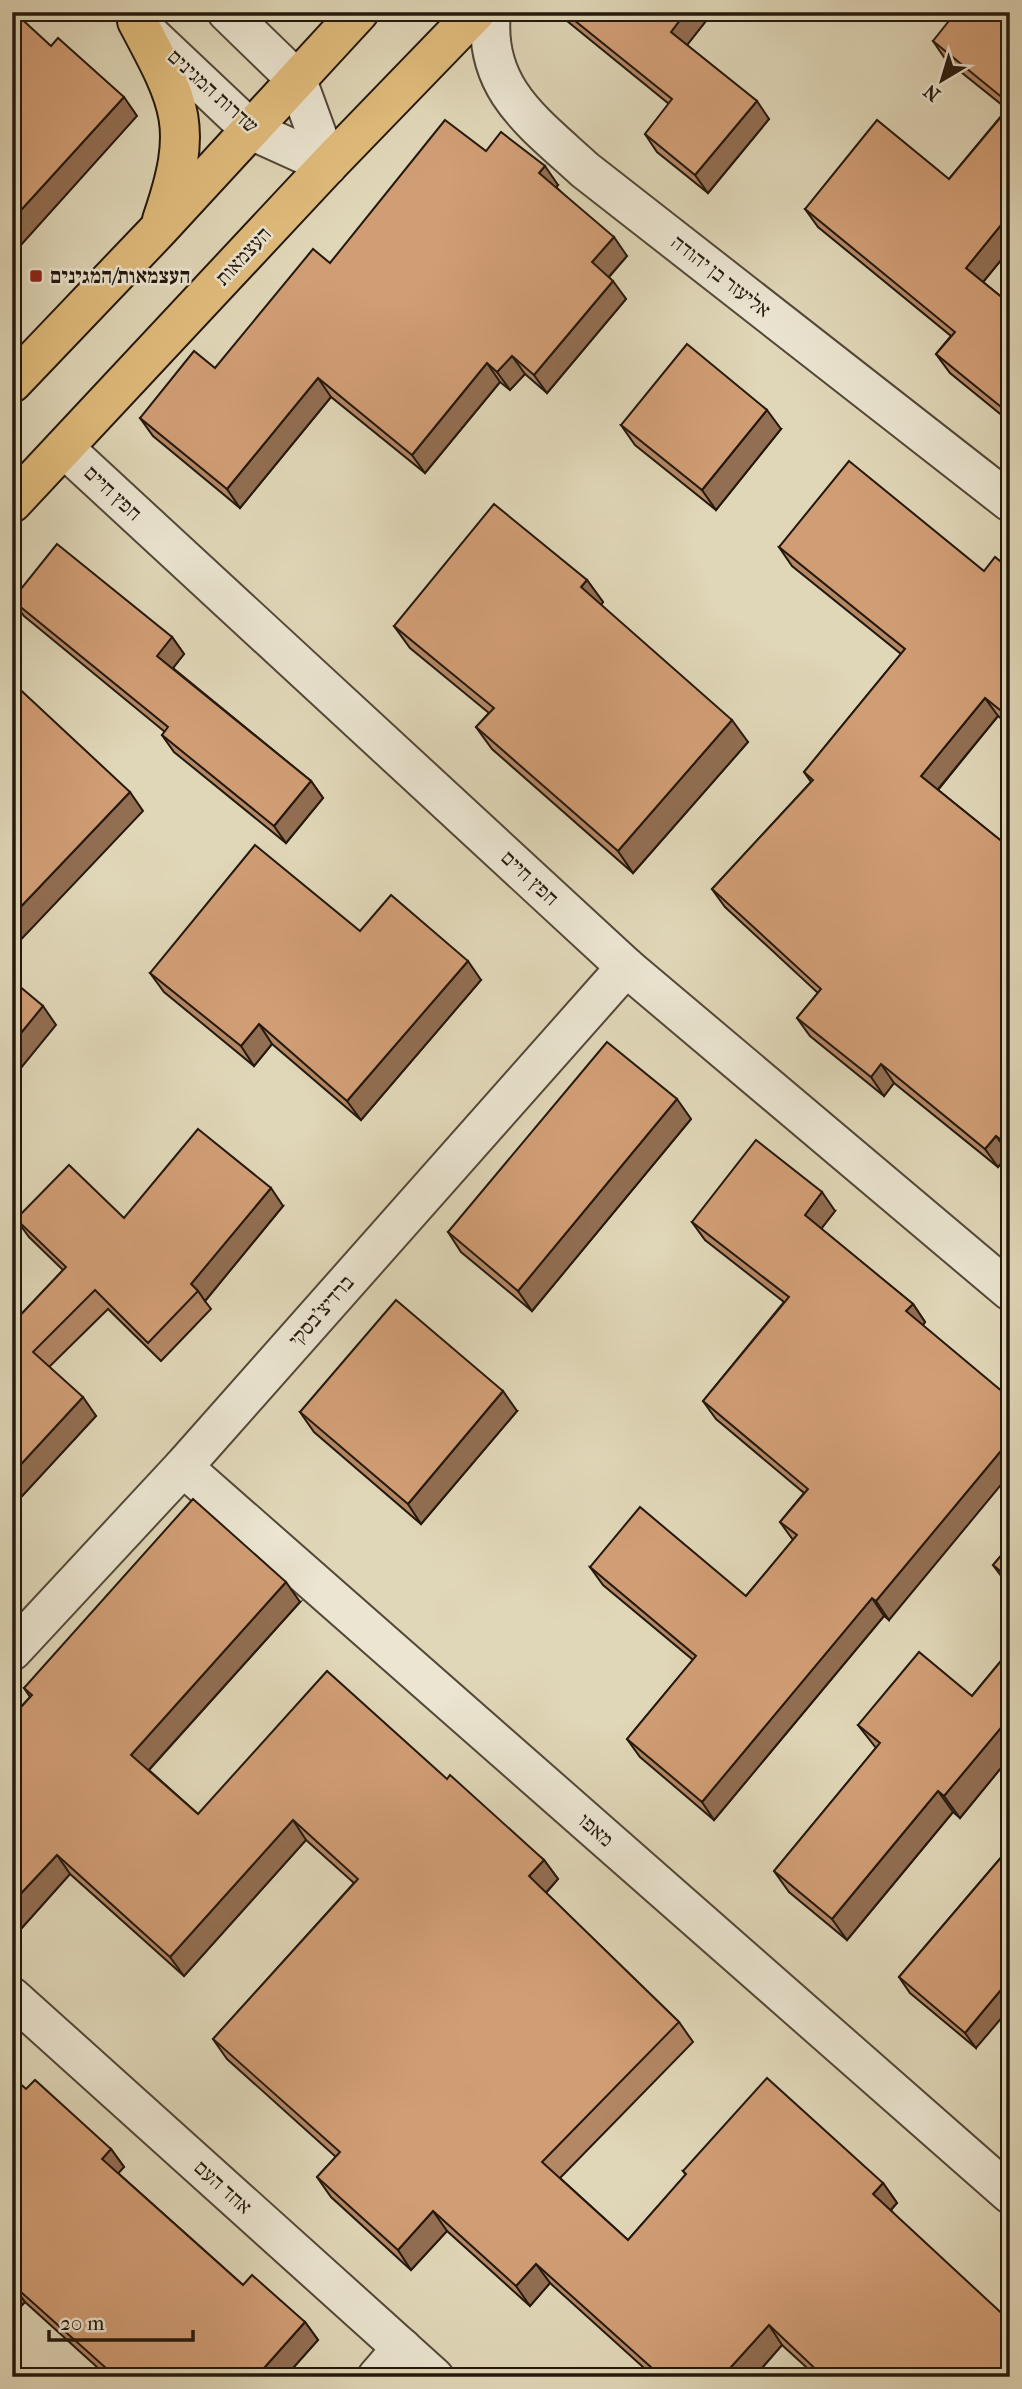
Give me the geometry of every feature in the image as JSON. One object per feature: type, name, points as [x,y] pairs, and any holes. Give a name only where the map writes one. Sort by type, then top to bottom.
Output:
[{"type":"main road","points":[[12,383],[159,229],[359,12]]},
{"type":"main road","name":"העצמאות","points":[[12,503],[328,165],[476,12]]},
{"type":"main road","points":[[132,17],[176,100],[182,132],[180,160],[159,229]]},
{"type":"street","points":[[227,12],[297,80],[328,165]]},
{"type":"street","name":"אליעזר בן יהודה","points":[[491,12],[491,49],[499,78],[524,114],[585,170],[1010,502]]},
{"type":"street","name":"שדרות המגינים","points":[[132,17],[251,130],[328,165]]},
{"type":"street","name":"חפץ חיים","points":[[64,448],[626,967],[1010,1291]]},
{"type":"street","name":"ברדיצ'בסקי","points":[[12,1651],[183,1467],[626,967]]},
{"type":"street","name":"מאפו","points":[[183,1467],[1010,2194]]},
{"type":"street","name":"אחד העם","points":[[12,1997],[434,2377]]},
{"type":"street","points":[[377,2377],[402,2348]]},
{"type":"building","points":[[12,12],[51,46],[58,38],[124,97],[12,220]]},
{"type":"building","points":[[564,12],[686,12],[671,32],[757,101],[695,175],[645,134],[672,99]]},
{"type":"building","points":[[956,12],[1010,12],[1010,104],[933,41]]},
{"type":"building","points":[[1010,106],[1010,214],[966,268],[1010,304],[1010,407],[1006,411],[936,354],[955,332],[805,209],[877,120],[949,179]]},
{"type":"building","points":[[445,120],[486,151],[501,132],[545,166],[539,173],[614,237],[592,262],[613,281],[534,375],[512,356],[497,372],[487,363],[412,455],[318,378],[227,489],[140,418],[194,351],[215,368],[313,249],[330,263]]},
{"type":"building","points":[[687,344],[767,410],[702,490],[621,425]]},
{"type":"building","points":[[849,461],[984,571],[995,557],[1010,569],[1010,718],[985,698],[921,776],[1010,848],[1010,1147],[996,1136],[985,1149],[881,1064],[871,1077],[797,1018],[821,989],[712,889],[813,780],[804,772],[905,649],[779,547]]},
{"type":"building","points":[[494,504],[587,580],[581,587],[732,720],[618,851],[476,727],[494,708],[394,626]]},
{"type":"building","points":[[57,544],[172,637],[157,656],[311,781],[274,826],[162,735],[168,727],[12,600]]},
{"type":"building","points":[[12,682],[130,792],[12,916]]},
{"type":"building","points":[[255,845],[360,931],[391,895],[468,961],[347,1101],[259,1024],[241,1046],[150,973]]},
{"type":"building","points":[[12,980],[43,1006],[12,1044]]},
{"type":"building","points":[[607,1042],[677,1099],[518,1291],[448,1232]]},
{"type":"building","points":[[198,1129],[271,1188],[191,1284],[198,1291],[148,1343],[95,1290],[33,1352],[83,1397],[12,1474],[12,1324],[66,1267],[16,1219],[69,1165],[124,1218]]},
{"type":"building","points":[[756,1140],[822,1192],[805,1215],[913,1304],[906,1311],[1010,1398],[1010,1440],[876,1601],[872,1598],[702,1802],[627,1739],[696,1656],[590,1567],[640,1507],[746,1596],[797,1535],[780,1522],[808,1489],[703,1401],[789,1297],[692,1222]]},
{"type":"building","points":[[396,1300],[503,1391],[408,1504],[300,1412]]},
{"type":"building","points":[[193,1499],[286,1582],[131,1755],[198,1814],[327,1671],[447,1779],[450,1775],[544,1860],[529,1876],[679,2022],[542,2162],[628,2240],[686,2174],[683,2171],[767,2078],[883,2183],[873,2194],[1010,2321],[1010,2377],[824,2377],[769,2325],[722,2377],[662,2377],[536,2264],[516,2286],[433,2211],[398,2250],[317,2177],[340,2152],[213,2039],[358,1879],[293,1820],[170,1957],[57,1855],[12,1903],[12,1717],[32,1695],[24,1688]]},
{"type":"building","points":[[1010,1545],[1010,1579],[993,1565]]},
{"type":"building","points":[[1010,1650],[1010,1717],[944,1796],[938,1791],[832,1919],[774,1871],[880,1743],[858,1725],[919,1652],[972,1696]]},
{"type":"building","points":[[1010,1847],[1010,1979],[965,2033],[899,1977]]},
{"type":"building","points":[[12,2077],[26,2089],[35,2080],[111,2149],[102,2159],[243,2285],[252,2275],[305,2322],[256,2377],[116,2377],[12,2284]]},
{"type":"place","name":"העצמאות/המגינים","points":[[36,276]]}]
